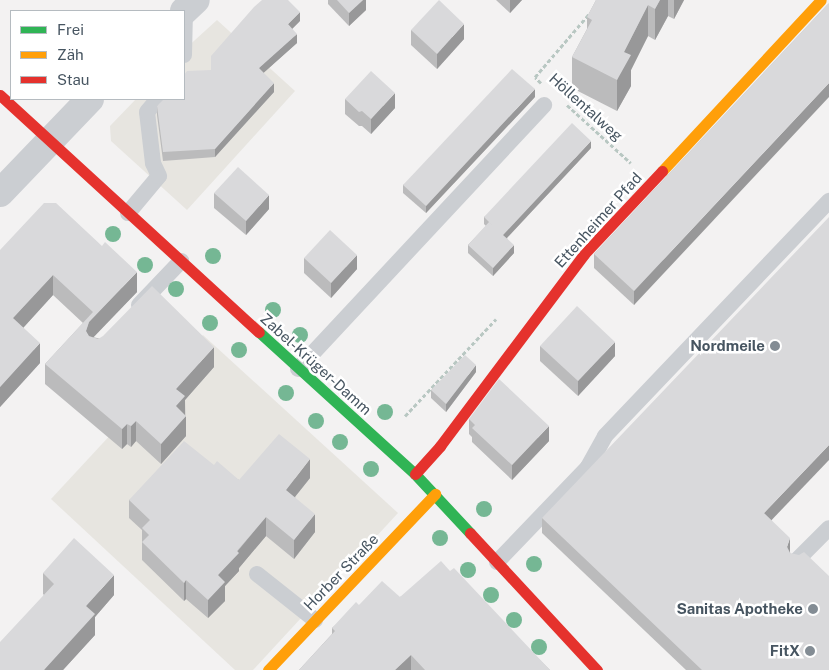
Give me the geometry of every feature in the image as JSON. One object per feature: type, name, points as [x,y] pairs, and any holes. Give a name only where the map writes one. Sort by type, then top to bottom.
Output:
[{"type":"street","name":"Ettenheimer Pfad","points":[[415,474],[440,446],[584,254],[821,0]]},
{"type":"street","name":"Zabel-Krüger-Damm","points":[[0,95],[48,141],[436,494],[597,670]]},
{"type":"street","points":[[0,193],[89,100]]},
{"type":"street","name":"Horber Straße","points":[[268,670],[436,494]]},
{"type":"lane","points":[[185,43],[188,7]]},
{"type":"lane","points":[[128,213],[159,176],[153,163],[148,112],[157,100]]},
{"type":"lane","points":[[298,369],[544,104]]},
{"type":"lane","points":[[497,562],[588,467],[605,436],[829,201]]},
{"type":"lane","points":[[130,314],[181,261]]},
{"type":"lane","points":[[797,560],[829,528]]},
{"type":"lane","points":[[257,574],[316,620]]},
{"type":"path","name":"Höllentalweg","points":[[542,84],[536,78],[595,7]]},
{"type":"path","name":"Höllentalweg","points":[[564,102],[651,182]]},
{"type":"shaded area","points":[[217,20],[295,91],[187,210],[111,141],[110,126],[135,100],[185,100],[185,49]]},
{"type":"shaded area","points":[[203,335],[398,513],[253,670],[235,670],[51,499]]},
{"type":"building","points":[[262,0],[288,0],[300,12],[288,24],[297,34],[259,68],[274,83],[215,149],[163,152],[157,106],[163,100],[185,100],[185,74],[187,71],[211,70],[211,56]]},
{"type":"building","points":[[337,0],[363,0],[349,13]]},
{"type":"building","points":[[439,0],[464,24],[437,54],[411,30]]},
{"type":"building","points":[[596,0],[660,0],[655,9],[648,5],[624,52],[631,55],[617,80],[572,57],[592,20],[587,17]]},
{"type":"building","points":[[829,3],[829,83],[634,291],[594,254]]},
{"type":"building","points":[[512,69],[535,89],[426,206],[403,185]]},
{"type":"building","points":[[371,71],[395,93],[371,119],[362,111],[359,112],[345,99]]},
{"type":"building","points":[[572,123],[591,141],[503,235],[514,245],[493,268],[468,245],[489,222],[484,217]]},
{"type":"building","points":[[238,167],[269,195],[246,221],[214,193]]},
{"type":"building","points":[[44,203],[56,203],[102,246],[105,242],[137,272],[89,322],[86,331],[89,336],[98,339],[103,336],[152,286],[214,347],[176,389],[185,396],[176,406],[186,416],[161,444],[136,421],[131,426],[127,424],[122,429],[45,364],[93,312],[53,275],[13,318],[40,343],[0,387],[0,250]]},
{"type":"building","name":"Nordmeile","points":[[829,217],[829,445],[764,513],[790,538],[787,547],[790,553],[799,555],[804,552],[829,576],[829,670],[702,670],[542,518]]},
{"type":"building","points":[[330,230],[357,255],[331,283],[304,258]]},
{"type":"building","points":[[577,306],[615,342],[578,381],[540,346]]},
{"type":"building","points":[[465,355],[476,365],[446,404],[431,390]]},
{"type":"building","points":[[499,379],[549,426],[512,465],[472,428],[475,425],[469,419]]},
{"type":"building","points":[[279,434],[310,459],[286,490],[315,514],[294,540],[266,517],[237,551],[239,553],[218,575],[225,582],[208,600],[186,580],[184,583],[142,542],[149,535],[142,528],[150,520],[129,500],[184,441],[214,465],[217,461],[239,480]]},
{"type":"building","points":[[74,538],[114,575],[86,606],[95,614],[44,670],[0,670],[0,642],[54,584],[43,573]]},
{"type":"building","points":[[441,561],[450,571],[454,568],[550,670],[425,670],[411,655],[395,670],[299,670],[335,631],[332,628],[356,602],[359,605],[382,581],[400,597]]},
{"type":"traffic: fast","points":[[259,332],[415,474],[470,533]]},
{"type":"traffic: slow","points":[[662,171],[821,0]]},
{"type":"traffic: slow","points":[[268,670],[435,494]]},
{"type":"traffic: jam","points":[[0,95],[259,332]]},
{"type":"traffic: jam","points":[[415,474],[440,446],[584,254],[662,171]]},
{"type":"traffic: jam","points":[[470,533],[597,670]]},
{"type":"place","name":"Nordmeile","points":[[775,346]]},
{"type":"place","name":"Sanitas Apotheke","points":[[813,609]]},
{"type":"place","name":"FitX","points":[[810,651]]}]
